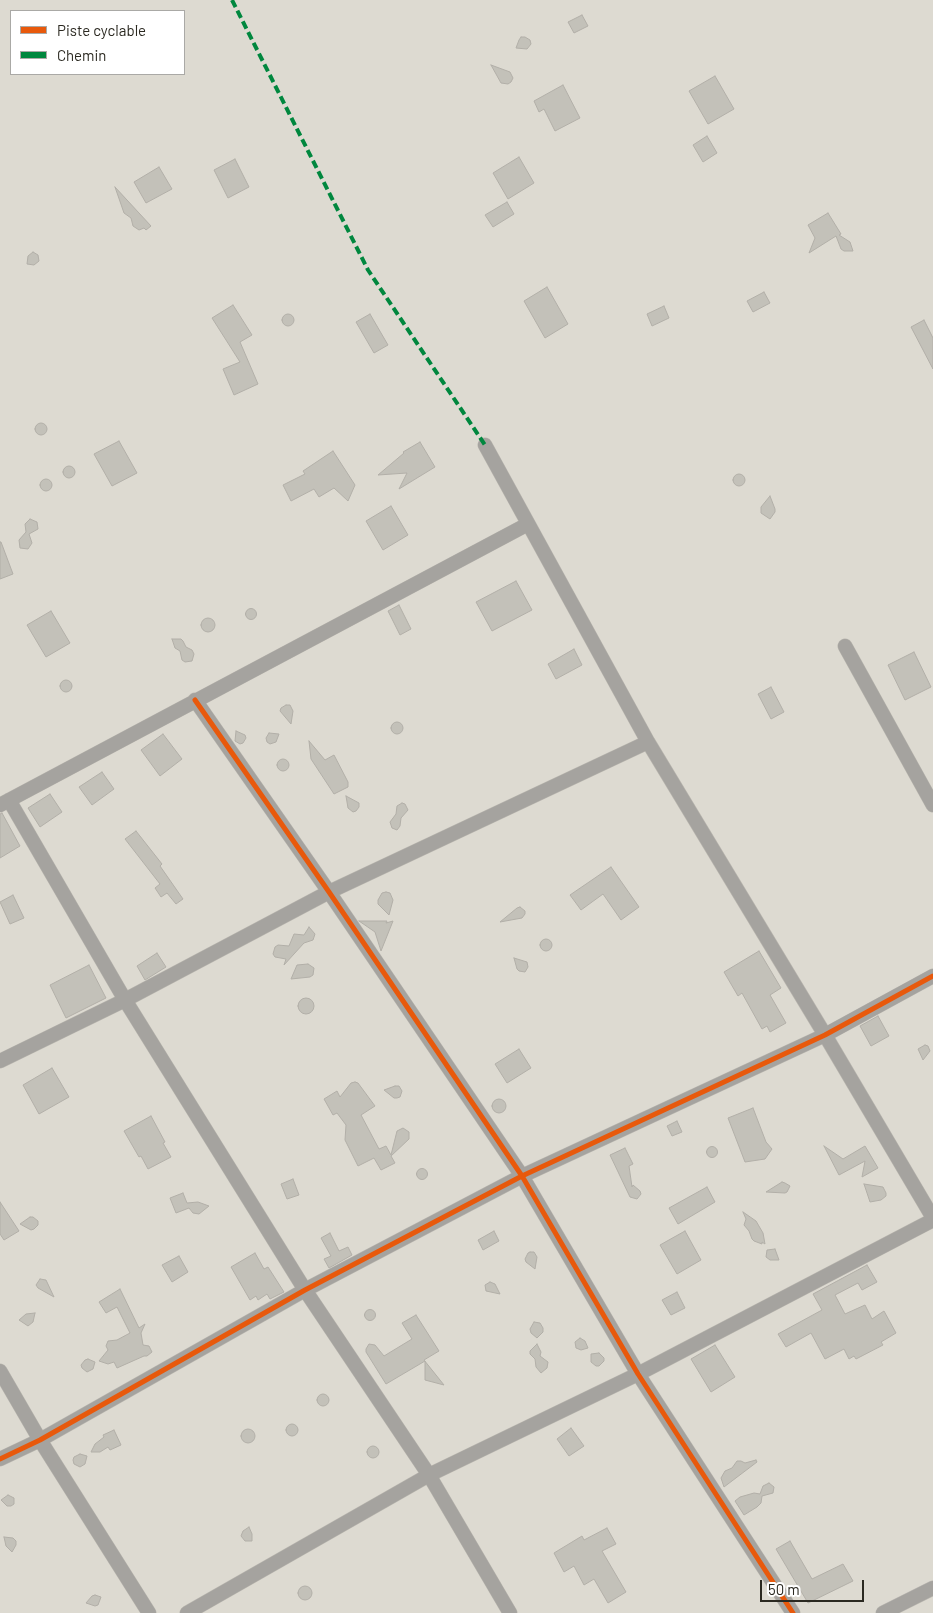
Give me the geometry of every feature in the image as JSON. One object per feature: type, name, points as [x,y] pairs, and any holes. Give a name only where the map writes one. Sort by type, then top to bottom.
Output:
[{"type":"street","points":[[187,1613],[430,1475],[638,1374],[933,1219],[825,1035],[648,742],[485,445]]},
{"type":"street","points":[[510,1613],[430,1475],[305,1290],[4,802],[528,524]]},
{"type":"street","points":[[845,646],[933,805]]},
{"type":"street","points":[[195,700],[329,892],[522,1176],[638,1374],[793,1613]]},
{"type":"street","points":[[0,1061],[125,1000],[329,892],[648,742]]},
{"type":"street","points":[[0,1459],[40,1440],[305,1290],[522,1176],[825,1035],[933,976]]},
{"type":"street","points":[[0,1372],[40,1440],[149,1613]]},
{"type":"street","points":[[883,1613],[933,1588]]},
{"type":"building","points":[[582,15],[588,26],[574,33],[568,22]]},
{"type":"building","points":[[521,37],[530,40],[531,44],[527,49],[516,48]]},
{"type":"building","points":[[491,65],[510,72],[513,78],[511,82],[508,84],[501,83]]},
{"type":"building","points":[[715,76],[734,109],[708,124],[689,91]]},
{"type":"building","points":[[563,85],[580,118],[555,131],[544,109],[539,112],[534,101]]},
{"type":"building","points":[[707,136],[717,153],[703,162],[693,145]]},
{"type":"building","points":[[519,157],[534,183],[508,199],[493,173]]},
{"type":"building","points":[[235,159],[249,187],[228,198],[214,170]]},
{"type":"building","points":[[159,167],[172,189],[146,203],[134,182]]},
{"type":"building","points":[[115,187],[151,226],[146,230],[144,228],[139,230],[133,226],[131,218],[124,213]]},
{"type":"building","points":[[507,202],[514,214],[493,227],[485,215]]},
{"type":"building","points":[[828,213],[841,234],[839,235],[850,242],[853,251],[841,249],[836,236],[809,253],[815,238],[808,225]]},
{"type":"building","points":[[33,252],[38,255],[39,261],[34,265],[27,264],[28,256]]},
{"type":"building","points":[[547,287],[568,324],[545,338],[524,301]]},
{"type":"building","points":[[764,292],[770,303],[753,312],[747,301]]},
{"type":"building","points":[[233,305],[252,335],[240,342],[258,384],[234,395],[223,369],[240,362],[212,318]]},
{"type":"building","points":[[664,306],[669,318],[652,326],[647,314]]},
{"type":"building","points":[[286,314],[290,314],[294,320],[290,326],[286,326],[282,322],[282,318]]},
{"type":"building","points":[[370,314],[388,345],[374,353],[356,322]]},
{"type":"building","points":[[924,320],[933,338],[933,369],[911,327]]},
{"type":"building","points":[[39,423],[43,423],[47,429],[43,435],[39,435],[35,431],[35,427]]},
{"type":"building","points":[[119,441],[137,473],[112,486],[94,454]]},
{"type":"building","points":[[420,442],[435,467],[399,489],[407,473],[378,475],[403,452]]},
{"type":"building","points":[[333,451],[355,485],[348,501],[334,488],[319,497],[314,489],[291,501],[283,485],[305,474],[303,471]]},
{"type":"building","points":[[69,466],[75,472],[69,478],[63,472]]},
{"type":"building","points":[[739,474],[745,480],[739,486],[733,480]]},
{"type":"building","points":[[48,479],[51,480],[51,490],[44,491],[41,490],[40,483],[41,480]]},
{"type":"building","points":[[770,496],[775,512],[770,519],[761,513],[761,507]]},
{"type":"building","points":[[391,506],[408,535],[383,550],[366,521]]},
{"type":"building","points":[[30,519],[37,522],[38,529],[29,534],[32,543],[28,549],[20,548],[19,540],[26,532],[25,524]]},
{"type":"building","points":[[0,542],[13,574],[0,579]]},
{"type":"building","points":[[516,581],[532,610],[492,631],[476,602]]},
{"type":"building","points":[[399,605],[411,629],[400,635],[388,611]]},
{"type":"building","points":[[249,609],[253,609],[256,614],[255,618],[249,619],[246,616],[246,612]]},
{"type":"building","points":[[51,611],[70,643],[46,657],[27,625]]},
{"type":"building","points":[[208,618],[213,620],[215,625],[213,630],[208,632],[203,630],[201,625],[203,620]]},
{"type":"building","points":[[172,639],[181,639],[186,647],[192,650],[194,654],[192,661],[185,662],[182,660],[180,651],[175,648]]},
{"type":"building","points":[[574,649],[582,665],[556,679],[548,664]]},
{"type":"building","points":[[914,652],[931,687],[905,700],[888,665]]},
{"type":"building","points":[[64,680],[68,680],[72,686],[68,692],[64,692],[60,688],[60,684]]},
{"type":"building","points":[[771,687],[784,712],[771,719],[758,694]]},
{"type":"building","points":[[286,705],[290,705],[293,711],[291,724],[280,711]]},
{"type":"building","points":[[395,722],[399,722],[403,728],[399,734],[395,734],[391,730],[391,726]]},
{"type":"building","points":[[236,731],[245,735],[246,738],[243,743],[240,744],[235,741]]},
{"type":"building","points":[[269,733],[279,734],[276,742],[270,744],[267,742],[266,738]]},
{"type":"building","points":[[163,734],[182,759],[160,776],[141,750]]},
{"type":"building","points":[[309,741],[325,760],[334,755],[348,782],[348,787],[334,794],[311,759]]},
{"type":"building","points":[[283,759],[289,765],[283,771],[277,765]]},
{"type":"building","points":[[102,772],[114,789],[92,805],[79,787]]},
{"type":"building","points":[[50,794],[62,812],[40,827],[28,808]]},
{"type":"building","points":[[346,796],[359,803],[356,811],[353,812],[348,808]]},
{"type":"building","points":[[402,803],[405,804],[408,810],[401,818],[400,826],[397,830],[392,828],[390,822],[396,814],[397,806]]},
{"type":"building","points":[[2,813],[20,846],[0,858],[0,814]]},
{"type":"building","points":[[136,831],[162,864],[160,866],[183,899],[176,904],[167,893],[161,897],[155,888],[160,884],[125,839]]},
{"type":"building","points":[[611,867],[639,907],[621,920],[603,894],[581,910],[570,895]]},
{"type":"building","points":[[382,893],[390,893],[393,900],[389,915],[378,904]]},
{"type":"building","points":[[13,895],[24,918],[10,924],[0,902]]},
{"type":"building","points":[[520,907],[525,911],[522,918],[500,922],[517,908]]},
{"type":"building","points":[[359,921],[387,921],[386,923],[393,921],[381,951],[375,932]]},
{"type":"building","points":[[309,927],[315,934],[313,940],[304,943],[284,965],[286,959],[275,957],[273,954],[275,947],[278,945],[289,946],[294,934],[304,935]]},
{"type":"building","points":[[544,939],[548,939],[552,945],[548,951],[544,951],[540,947],[540,943]]},
{"type":"building","points":[[759,951],[781,988],[770,995],[786,1023],[770,1032],[767,1026],[762,1029],[742,993],[738,996],[724,972]]},
{"type":"building","points":[[157,953],[166,967],[145,980],[137,966]]},
{"type":"building","points":[[514,958],[527,962],[528,967],[525,972],[517,969]]},
{"type":"building","points":[[308,964],[314,968],[313,975],[291,979],[297,965]]},
{"type":"building","points":[[89,965],[106,998],[66,1018],[50,985]]},
{"type":"building","points":[[306,998],[314,1006],[306,1014],[298,1006]]},
{"type":"building","points":[[878,1016],[889,1036],[871,1046],[860,1026]]},
{"type":"building","points":[[925,1045],[928,1046],[930,1051],[923,1060],[918,1049]]},
{"type":"building","points":[[519,1049],[531,1068],[507,1083],[495,1064]]},
{"type":"building","points":[[52,1068],[69,1097],[39,1114],[23,1085]]},
{"type":"building","points":[[351,1083],[358,1083],[375,1106],[361,1115],[379,1149],[386,1146],[391,1155],[397,1131],[403,1128],[409,1132],[409,1139],[391,1156],[395,1163],[381,1170],[374,1158],[358,1166],[345,1140],[346,1125],[337,1113],[333,1115],[324,1099],[337,1091],[340,1097]]},
{"type":"building","points":[[399,1086],[402,1091],[400,1097],[397,1098],[394,1098],[384,1090]]},
{"type":"building","points":[[499,1099],[504,1101],[506,1106],[504,1111],[499,1113],[494,1111],[492,1106],[494,1101]]},
{"type":"building","points":[[753,1108],[766,1142],[772,1149],[765,1159],[745,1162],[728,1118]]},
{"type":"building","points":[[151,1116],[171,1157],[148,1169],[124,1131]]},
{"type":"building","points":[[677,1121],[682,1132],[672,1136],[667,1126]]},
{"type":"building","points":[[712,1146],[718,1152],[712,1158],[706,1152]]},
{"type":"building","points":[[824,1146],[843,1159],[865,1146],[878,1168],[862,1177],[865,1161],[839,1175]]},
{"type":"building","points":[[625,1148],[633,1164],[629,1166],[632,1187],[633,1185],[641,1194],[637,1199],[630,1197],[610,1155]]},
{"type":"building","points":[[422,1168],[428,1174],[422,1180],[416,1174]]},
{"type":"building","points":[[293,1179],[299,1195],[287,1199],[281,1184]]},
{"type":"building","points":[[782,1182],[790,1186],[787,1192],[766,1192]]},
{"type":"building","points":[[864,1184],[883,1187],[886,1196],[881,1200],[870,1202]]},
{"type":"building","points":[[707,1187],[715,1202],[678,1224],[669,1208]]},
{"type":"building","points":[[183,1193],[187,1203],[198,1202],[209,1206],[199,1214],[193,1213],[189,1208],[176,1213],[170,1198]]},
{"type":"building","points":[[0,1202],[19,1231],[4,1240],[0,1234]]},
{"type":"building","points":[[743,1212],[756,1221],[763,1233],[765,1244],[752,1239],[744,1225],[746,1219]]},
{"type":"building","points":[[30,1217],[38,1221],[38,1225],[31,1230],[20,1224]]},
{"type":"building","points":[[494,1231],[499,1241],[483,1250],[478,1240]]},
{"type":"building","points":[[685,1231],[701,1260],[677,1274],[660,1245]]},
{"type":"building","points":[[330,1233],[339,1251],[348,1247],[352,1255],[329,1268],[324,1259],[331,1256],[321,1238]]},
{"type":"building","points":[[775,1249],[779,1260],[770,1260],[766,1257],[767,1250]]},
{"type":"building","points":[[530,1252],[534,1252],[537,1257],[535,1269],[525,1259]]},
{"type":"building","points":[[255,1253],[264,1269],[268,1267],[284,1292],[270,1299],[267,1294],[258,1300],[256,1296],[250,1300],[231,1267]]},
{"type":"building","points":[[179,1256],[188,1272],[172,1282],[162,1265]]},
{"type":"building","points":[[867,1265],[877,1282],[862,1290],[858,1283],[835,1295],[845,1314],[865,1305],[872,1319],[884,1311],[896,1333],[881,1342],[883,1345],[856,1359],[854,1356],[849,1359],[844,1349],[825,1359],[811,1333],[786,1347],[778,1334],[822,1310],[813,1294]]},
{"type":"building","points":[[40,1279],[46,1280],[54,1297],[38,1288],[36,1285]]},
{"type":"building","points":[[490,1282],[495,1284],[500,1294],[486,1291],[485,1285]]},
{"type":"building","points":[[120,1289],[139,1328],[145,1324],[141,1333],[143,1345],[149,1346],[152,1352],[147,1356],[117,1368],[114,1362],[108,1364],[99,1361],[108,1350],[106,1346],[108,1341],[117,1340],[130,1333],[117,1307],[106,1313],[99,1302]]},
{"type":"building","points":[[677,1292],[685,1308],[671,1315],[662,1300]]},
{"type":"building","points":[[370,1309],[376,1315],[370,1321],[364,1315]]},
{"type":"building","points":[[35,1313],[33,1322],[28,1326],[19,1320],[26,1314]]},
{"type":"building","points":[[416,1315],[439,1351],[386,1384],[366,1349],[369,1344],[375,1345],[384,1356],[412,1339],[402,1323]]},
{"type":"building","points":[[534,1322],[540,1323],[543,1328],[543,1332],[537,1338],[531,1333],[530,1329]]},
{"type":"building","points":[[580,1338],[585,1341],[588,1348],[581,1350],[576,1348],[575,1342]]},
{"type":"building","points":[[537,1344],[541,1352],[540,1356],[548,1362],[547,1368],[541,1373],[536,1367],[535,1359],[530,1354],[530,1351]]},
{"type":"building","points":[[715,1345],[735,1377],[711,1392],[691,1359]]},
{"type":"building","points":[[599,1353],[604,1358],[604,1361],[599,1366],[596,1366],[591,1362],[591,1354]]},
{"type":"building","points":[[88,1359],[95,1362],[93,1369],[87,1372],[81,1365]]},
{"type":"building","points":[[425,1361],[444,1385],[425,1380]]},
{"type":"building","points":[[323,1394],[329,1400],[323,1406],[317,1400]]},
{"type":"building","points":[[292,1424],[298,1430],[292,1436],[286,1430]]},
{"type":"building","points":[[571,1428],[584,1446],[569,1456],[557,1439]]},
{"type":"building","points":[[245,1429],[251,1429],[255,1436],[251,1443],[245,1443],[241,1439],[241,1433]]},
{"type":"building","points":[[114,1430],[121,1445],[110,1450],[108,1447],[100,1452],[91,1452],[95,1444],[104,1437],[103,1435]]},
{"type":"building","points":[[373,1446],[379,1452],[373,1458],[367,1452]]},
{"type":"building","points":[[80,1454],[87,1456],[85,1464],[80,1467],[74,1464],[73,1460],[74,1457]]},
{"type":"building","points":[[756,1460],[757,1462],[724,1487],[721,1478],[725,1471],[732,1468],[737,1461],[745,1463]]},
{"type":"building","points":[[769,1483],[774,1487],[773,1493],[762,1496],[761,1503],[744,1515],[735,1501],[740,1497],[754,1493],[760,1494],[763,1486]]},
{"type":"building","points":[[8,1495],[14,1498],[14,1504],[11,1506],[7,1506],[1,1500]]},
{"type":"building","points":[[249,1527],[252,1541],[245,1541],[241,1536],[243,1531]]},
{"type":"building","points":[[607,1528],[616,1544],[602,1551],[626,1592],[608,1603],[594,1579],[584,1585],[574,1566],[564,1572],[554,1553],[582,1536],[584,1540]]},
{"type":"building","points":[[4,1537],[13,1538],[16,1541],[12,1552],[6,1546]]},
{"type":"building","points":[[790,1541],[812,1579],[843,1564],[853,1581],[808,1603],[776,1549]]},
{"type":"building","points":[[305,1586],[310,1588],[312,1593],[310,1598],[305,1600],[300,1598],[298,1593],[300,1588]]},
{"type":"building","points":[[92,1596],[101,1597],[98,1605],[86,1603]]},
{"type":"marked path","points":[[232,0],[368,270],[485,445]]},
{"type":"cycle path","points":[[195,700],[329,892],[522,1176],[638,1374],[793,1613]]},
{"type":"cycle path","points":[[0,1459],[40,1440],[305,1290],[522,1176],[825,1035],[933,976]]}]
